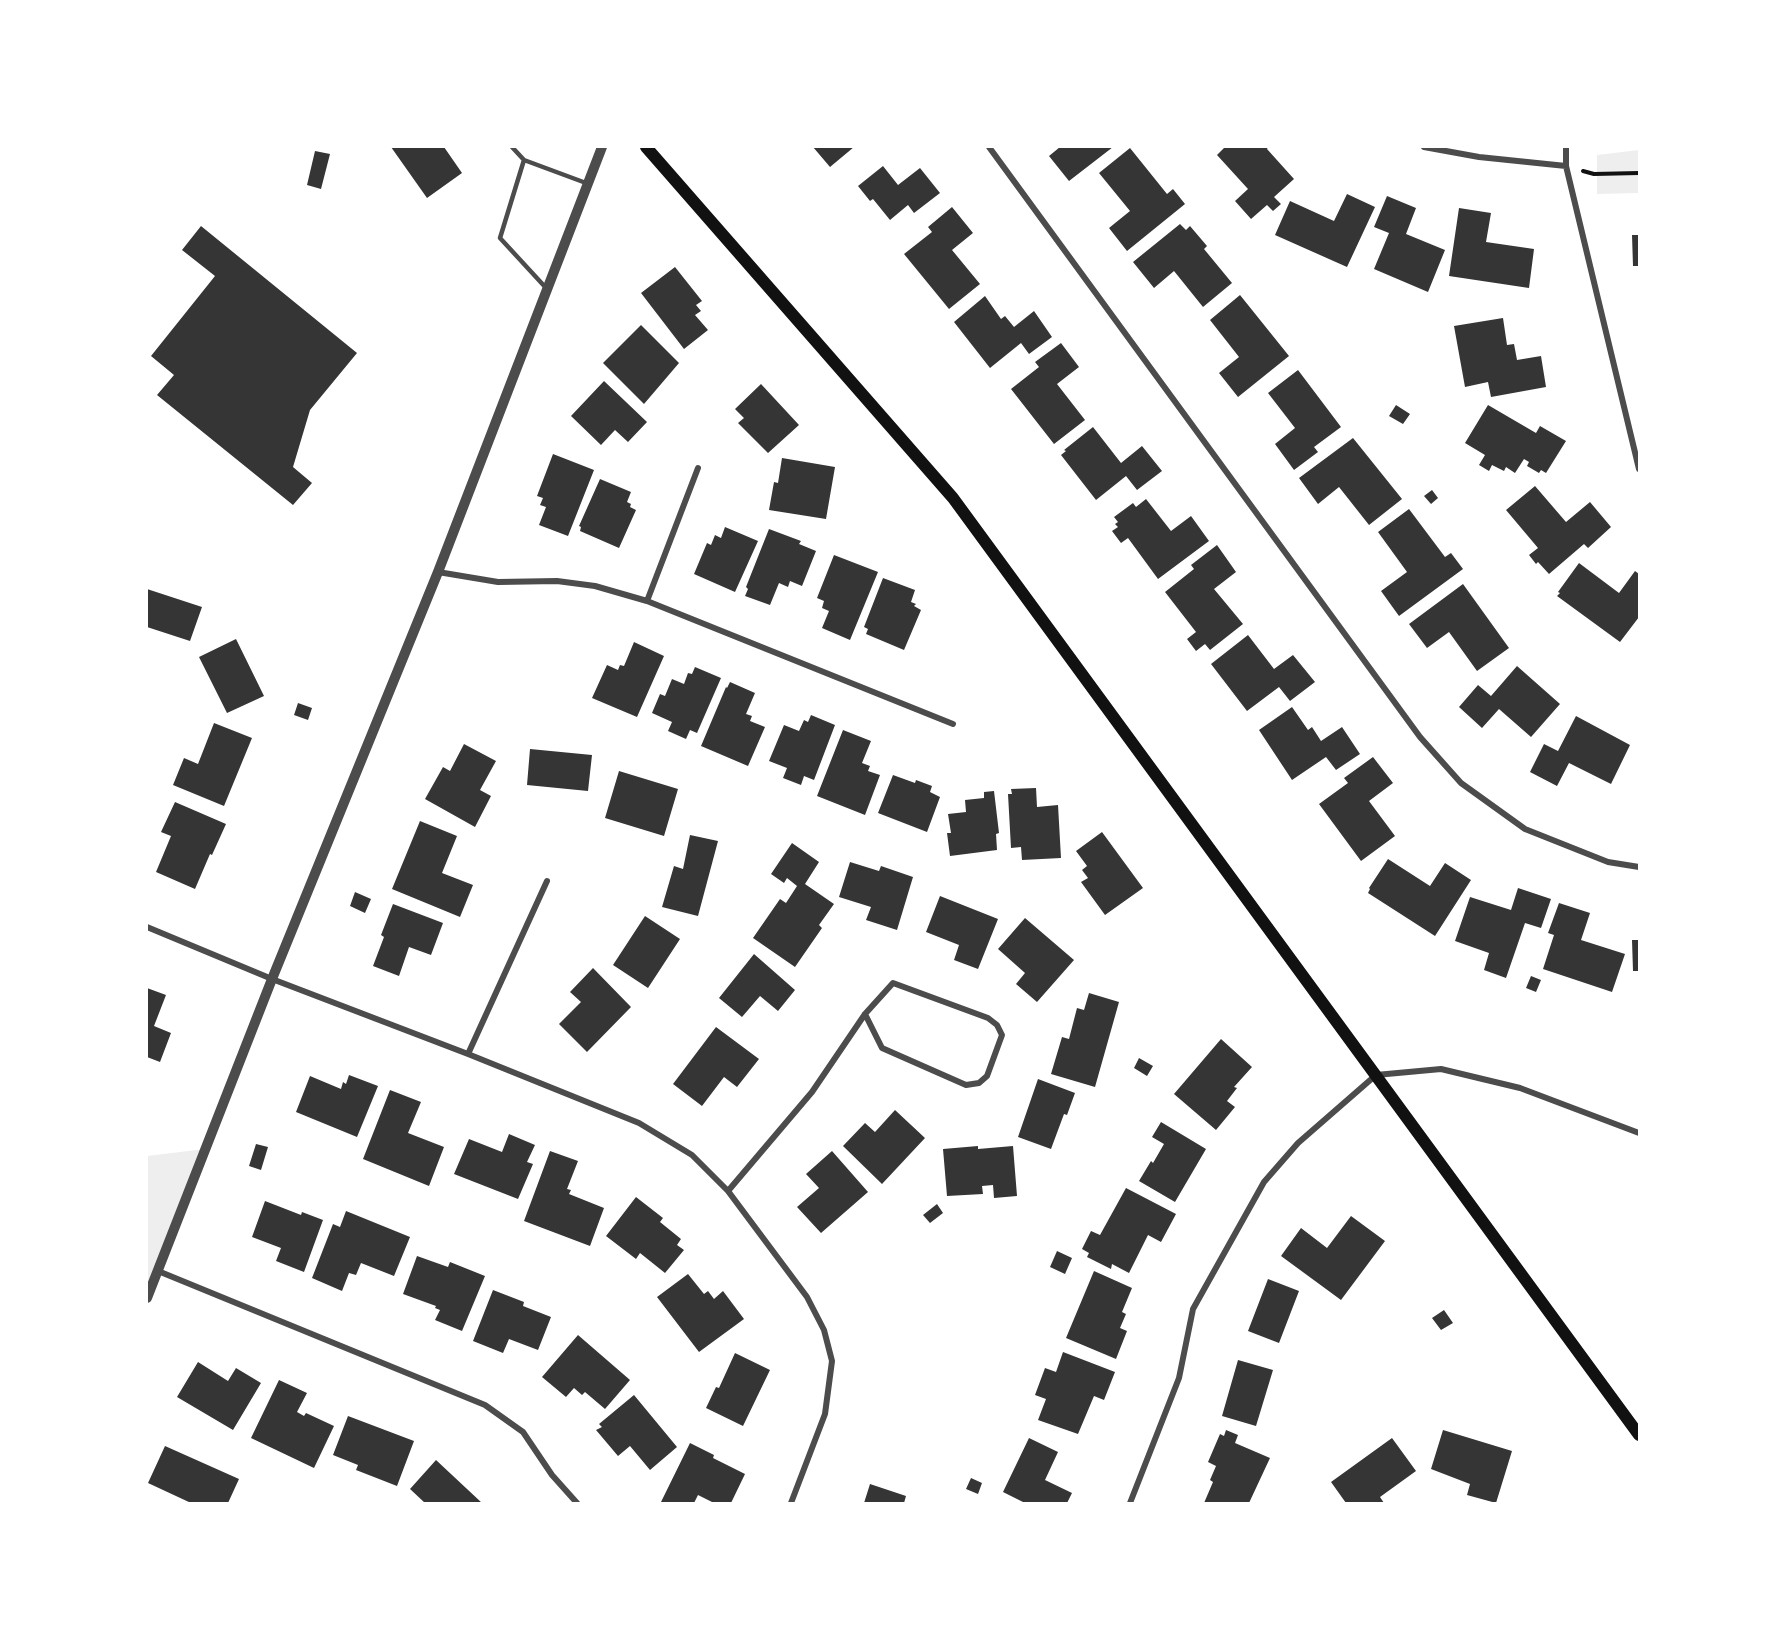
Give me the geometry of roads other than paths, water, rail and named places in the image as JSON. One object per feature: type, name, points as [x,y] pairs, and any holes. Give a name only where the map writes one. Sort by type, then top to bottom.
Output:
[{"type":"main road","points":[[646,147],[953,498],[1639,1435]]},
{"type":"street","points":[[147,1298],[272,979],[438,572],[602,147]]},
{"type":"street","points":[[989,147],[1420,736],[1461,783],[1525,829],[1608,862],[1639,867]]},
{"type":"street","points":[[1424,147],[1479,158],[1566,166]]},
{"type":"street","points":[[1566,147],[1566,166],[1639,469]]},
{"type":"street","points":[[648,601],[698,468]]},
{"type":"street","points":[[438,572],[498,582],[556,581],[595,586],[648,601],[953,724]]},
{"type":"street","points":[[468,1054],[547,881]]},
{"type":"street","points":[[147,927],[272,979],[639,1123],[692,1155],[728,1191],[807,1297],[824,1330],[832,1361],[825,1414],[791,1503]]},
{"type":"street","points":[[728,1191],[812,1092],[865,1014],[893,983],[988,1018],[997,1025],[1002,1035],[987,1076],[979,1083],[966,1085],[882,1048],[865,1014]]},
{"type":"street","points":[[1130,1503],[1179,1378],[1193,1309],[1264,1182],[1298,1143],[1376,1075],[1441,1069],[1520,1088],[1639,1133]]},
{"type":"street","points":[[158,1271],[484,1405],[523,1432],[552,1474],[578,1503]]},
{"type":"lane","points":[[512,147],[524,160],[588,184]]},
{"type":"lane","points":[[524,160],[500,238],[547,289]]}]
